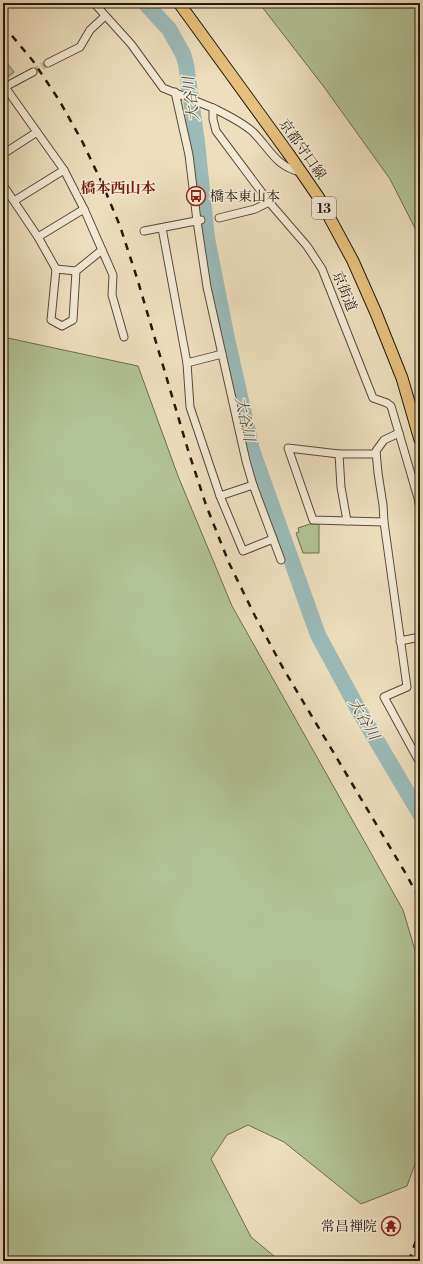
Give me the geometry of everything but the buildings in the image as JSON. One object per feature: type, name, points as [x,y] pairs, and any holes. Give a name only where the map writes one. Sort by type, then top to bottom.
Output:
[{"type":"main road","name":"京都守口線","points":[[179,3],[319,198],[353,261],[376,313],[402,378],[420,440]]},
{"type":"street","points":[[94,3],[119,29],[163,88],[187,96],[232,117],[252,132],[282,165],[291,170],[301,172]]},
{"type":"street","points":[[48,63],[80,46],[90,30],[105,16]]},
{"type":"street","points":[[33,72],[4,89],[64,170],[84,209],[113,275],[112,295],[124,337]]},
{"type":"street","points":[[175,92],[189,155],[207,287],[246,461],[280,560]]},
{"type":"street","name":"京街道","points":[[214,108],[216,132],[268,202],[307,246],[322,269],[373,398],[391,406],[420,509]]},
{"type":"street","points":[[3,154],[37,132]]},
{"type":"street","points":[[14,201],[64,170]]},
{"type":"street","points":[[3,185],[38,237],[56,269],[51,320],[62,326],[73,320],[76,271]]},
{"type":"street","points":[[219,218],[255,209],[268,202]]},
{"type":"street","points":[[38,237],[84,209]]},
{"type":"street","points":[[144,231],[199,220]]},
{"type":"street","points":[[162,228],[187,363],[190,407],[220,496],[243,551],[273,539]]},
{"type":"street","points":[[56,269],[76,271],[102,250]]},
{"type":"street","points":[[187,363],[222,354]]},
{"type":"street","points":[[399,433],[384,440],[376,451],[376,454],[407,687],[384,697],[420,763]]},
{"type":"street","points":[[376,454],[339,454],[288,448],[313,520],[384,522]]},
{"type":"street","points":[[339,454],[341,487],[347,521]]},
{"type":"street","points":[[220,496],[253,485]]},
{"type":"street","points":[[400,641],[420,637]]},
{"type":"green space","points":[[259,3],[420,3],[420,238],[390,179],[324,87]]},
{"type":"green space","points":[[3,58],[14,72],[3,81]]},
{"type":"green space","points":[[3,337],[138,366],[178,476],[232,606],[403,910],[420,967],[420,1150],[407,1186],[361,1204],[284,1142],[248,1125],[227,1135],[211,1159],[251,1237],[280,1261],[3,1261]]},
{"type":"green space","points":[[310,524],[319,524],[319,553],[303,553],[296,533],[299,532],[298,528]]},
{"type":"waterway","name":"大谷川","points":[[145,3],[169,29],[183,54],[186,64],[197,142],[207,238],[226,334],[252,450],[318,635],[358,709],[420,814]]},
{"type":"tunnel","points":[[33,72],[48,63]]},
{"type":"railway","points":[[3,25],[33,61],[59,100],[82,141],[102,183],[120,226],[188,450],[206,505],[229,563],[283,668],[420,900]]},
{"type":"railway","points":[[409,1261],[420,1229]]},
{"type":"place","name":"橋本東山本","points":[[196,196]]},
{"type":"place","name":"常昌禅院","points":[[391,1226]]},
{"type":"district","name":"橋本西山本","points":[[118,188]]}]
